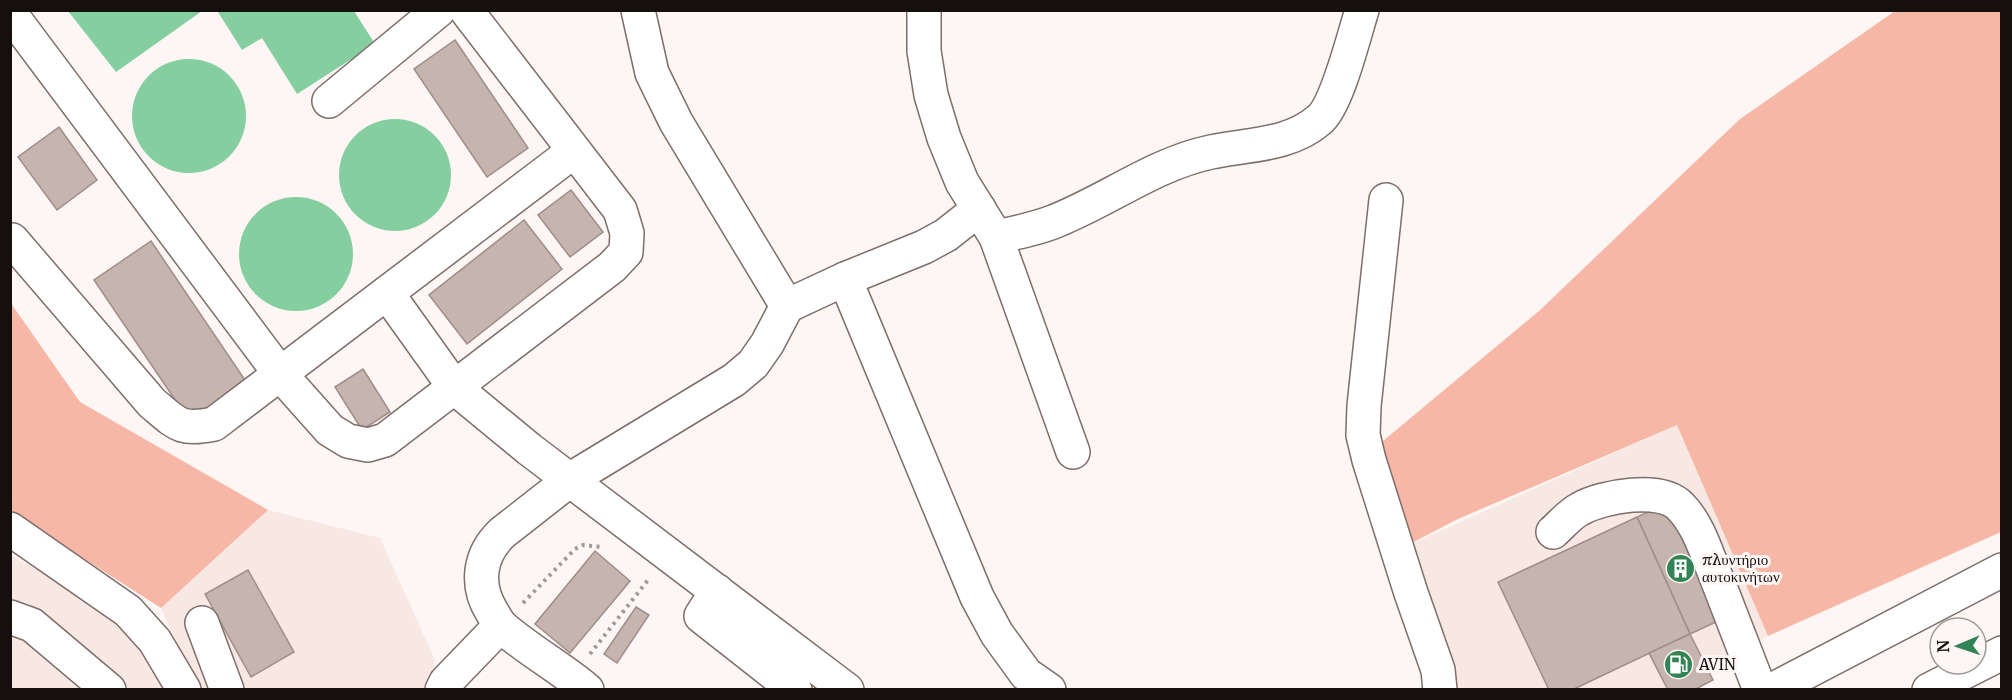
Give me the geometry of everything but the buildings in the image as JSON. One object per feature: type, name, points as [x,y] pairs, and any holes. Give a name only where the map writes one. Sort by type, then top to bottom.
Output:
[{"type":"main road","points":[[328,101],[439,10]]},
{"type":"main road","points":[[10,13],[281,375],[330,430],[348,441],[368,446],[385,440],[455,388],[612,267],[626,252],[627,233],[620,210],[466,10]]},
{"type":"main road","points":[[638,10],[652,73],[676,122],[787,306]]},
{"type":"main road","points":[[924,10],[924,51],[931,94],[944,138],[962,182],[996,237],[1073,452]]},
{"type":"main road","points":[[996,237],[1054,222],[1182,160],[1211,152],[1280,141],[1305,130],[1321,119],[1331,103],[1362,10]]},
{"type":"main road","points":[[12,240],[152,403],[176,423],[194,428],[214,424],[574,151]]},
{"type":"main road","points":[[1386,200],[1364,406],[1363,435],[1411,593],[1438,670],[1440,690]]},
{"type":"main road","points":[[580,683],[500,626],[482,591],[481,570],[486,553],[494,540],[571,479],[734,380],[753,364],[767,344],[787,306],[845,279],[924,247],[946,235],[979,209]]},
{"type":"main road","points":[[845,279],[977,597],[997,634],[1026,675],[1049,690]]},
{"type":"main road","points":[[387,293],[455,388],[529,449],[847,690]]},
{"type":"main road","points":[[1553,532],[1580,509],[1606,500],[1644,494],[1661,496],[1681,506],[1703,545],[1760,690]]},
{"type":"main road","points":[[10,529],[128,611],[155,641],[184,690]]},
{"type":"main road","points":[[1772,690],[2001,570]]},
{"type":"main road","points":[[717,591],[701,616],[795,690]]},
{"type":"main road","points":[[10,617],[32,625],[109,690]]},
{"type":"main road","points":[[202,623],[227,690]]},
{"type":"main road","points":[[442,690],[446,682],[500,626]]},
{"type":"main road","points":[[1929,690],[2001,653]]},
{"type":"path","points":[[500,626],[575,549],[582,545],[606,548]]},
{"type":"path","points":[[580,683],[650,578],[641,572]]},
{"type":"shaded area","points":[[220,10],[354,11],[375,44],[297,94],[262,38],[242,50],[218,12]]},
{"type":"shaded area","points":[[68,11],[202,11],[116,72]]},
{"type":"shaded area","points":[[1895,11],[2001,11],[2001,532],[1768,636],[1677,425],[1458,519],[1404,547],[1371,451],[1539,311],[1740,119]]},
{"type":"shaded area","points":[[189,59],[211,63],[229,76],[242,94],[246,116],[242,138],[229,156],[211,169],[189,173],[167,169],[149,156],[136,138],[132,116],[136,94],[149,76],[167,63]]},
{"type":"shaded area","points":[[395,119],[416,124],[434,136],[446,154],[451,175],[446,196],[434,214],[416,226],[395,231],[374,226],[356,214],[344,196],[339,175],[344,154],[356,136],[374,124]]},
{"type":"shaded area","points":[[296,197],[318,202],[336,214],[348,232],[353,254],[348,276],[336,294],[318,306],[296,311],[274,306],[256,294],[244,276],[239,254],[244,232],[256,214],[274,202]]},
{"type":"shaded area","points":[[10,302],[80,402],[268,510],[161,608],[11,512]]},
{"type":"shaded area","points":[[1677,425],[1768,636],[1677,689],[1448,689],[1404,547]]},
{"type":"shaded area","points":[[268,510],[380,538],[435,660],[427,689],[198,689],[161,608]]},
{"type":"shaded area","points":[[10,555],[134,624],[167,689],[11,689]]},
{"type":"place","name":"πλυντήριο αυτοκινήτων","points":[[1681,568]]},
{"type":"place","name":"AVIN","points":[[1678,664]]}]
